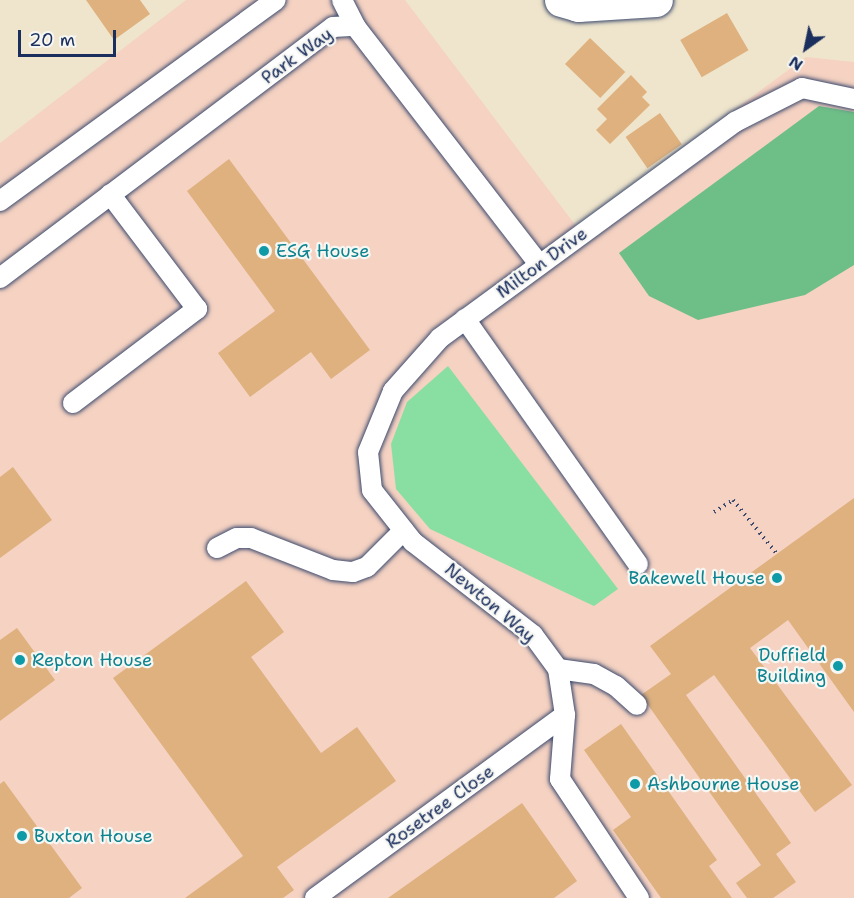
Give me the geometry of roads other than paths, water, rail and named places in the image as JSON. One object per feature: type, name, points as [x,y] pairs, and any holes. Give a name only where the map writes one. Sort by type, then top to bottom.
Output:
[{"type":"street","points":[[561,0],[578,5],[656,0]]},
{"type":"lane","points":[[0,201],[276,0]]},
{"type":"lane","points":[[342,0],[355,26]]},
{"type":"lane","name":"Park Way","points":[[0,278],[333,27],[355,26],[540,265]]},
{"type":"lane","name":"Milton Drive","points":[[409,536],[372,490],[368,452],[393,391],[440,338],[735,122],[802,88],[854,99]]},
{"type":"lane","points":[[73,403],[197,309],[110,194]]},
{"type":"lane","points":[[465,319],[638,564]]},
{"type":"lane","points":[[217,548],[237,538],[251,538],[333,570],[353,572],[367,567],[409,536]]},
{"type":"lane","name":"Newton Way","points":[[409,536],[533,635],[558,669],[565,715],[560,779],[639,898]]},
{"type":"lane","points":[[558,669],[594,674],[616,686],[637,705]]},
{"type":"lane","name":"Rosetree Close","points":[[315,898],[565,715]]},
{"type":"place","name":"ESG House","points":[[264,251]]},
{"type":"place","name":"Bakewell House","points":[[777,578]]},
{"type":"place","name":"Repton House","points":[[20,660]]},
{"type":"place","name":"Duffield Building","points":[[838,666]]},
{"type":"place","name":"Ashbourne House","points":[[635,784]]},
{"type":"place","name":"Buxton House","points":[[22,836]]}]
